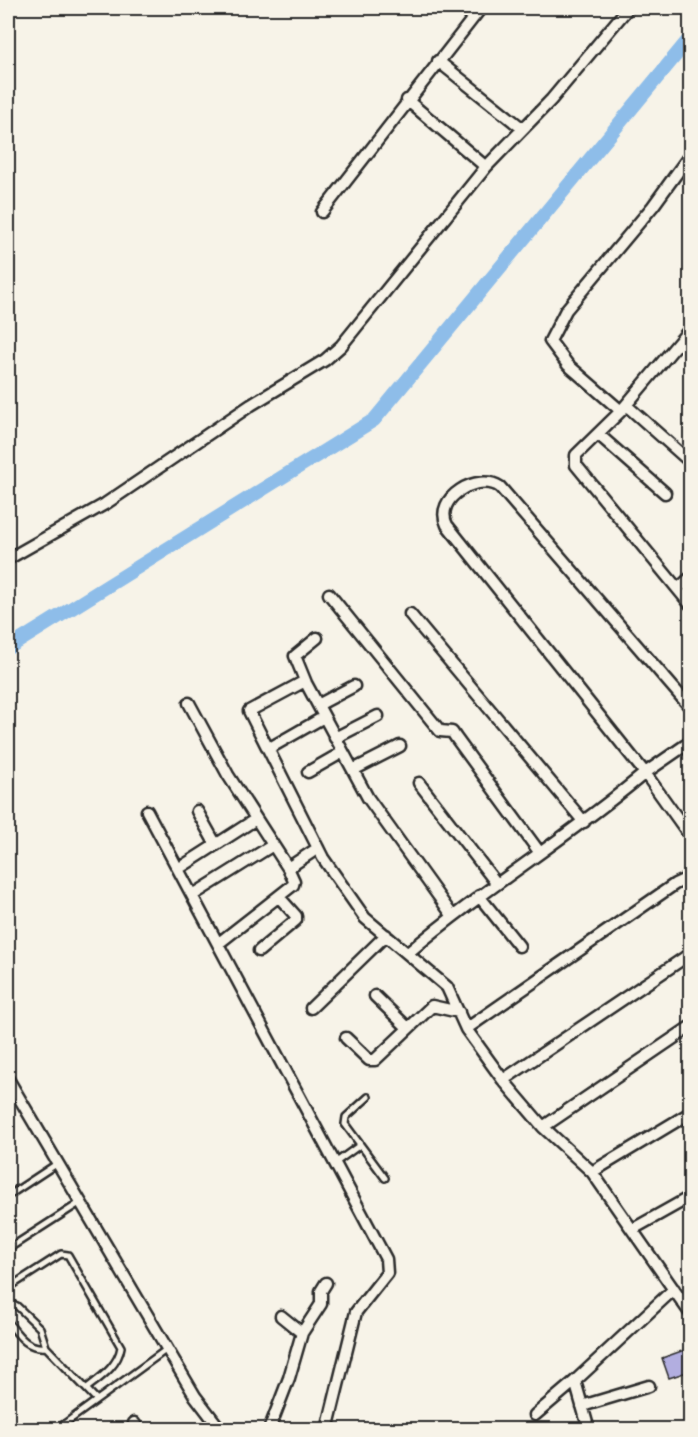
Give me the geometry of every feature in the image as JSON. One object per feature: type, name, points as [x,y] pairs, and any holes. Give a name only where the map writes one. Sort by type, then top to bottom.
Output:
[{"type":"street","points":[[321,212],[481,8]]},
{"type":"street","points":[[8,559],[105,504],[251,405],[325,360],[362,323],[486,167],[551,100],[624,9]]},
{"type":"street","points":[[438,61],[523,129]]},
{"type":"street","points":[[407,100],[486,167]]},
{"type":"street","points":[[689,461],[568,365],[550,341],[566,309],[653,206],[690,155]]},
{"type":"street","points":[[690,329],[623,408],[576,455],[576,465],[690,603]]},
{"type":"street","points":[[598,434],[665,493]]},
{"type":"street","points":[[690,707],[500,487],[489,481],[480,482],[462,489],[452,498],[443,514],[447,525],[645,773],[690,836]]},
{"type":"street","points":[[678,589],[690,578]]},
{"type":"street","points":[[329,594],[440,730],[452,732],[540,853]]},
{"type":"street","points":[[410,614],[584,822]]},
{"type":"street","points":[[317,638],[296,656],[305,681],[373,806],[452,915]]},
{"type":"street","points":[[305,681],[249,711],[318,848],[365,918],[447,987],[466,1029],[503,1080],[543,1127],[592,1172],[690,1313]]},
{"type":"street","points":[[318,705],[354,686]]},
{"type":"street","points":[[189,704],[256,819],[288,868],[294,882],[279,897],[219,944]]},
{"type":"street","points":[[335,738],[378,716]]},
{"type":"street","points":[[268,749],[324,717]]},
{"type":"street","points":[[408,953],[452,915],[584,822],[645,773],[690,742]]},
{"type":"street","points":[[353,770],[400,746]]},
{"type":"street","points":[[308,772],[343,752]]},
{"type":"street","points":[[419,783],[497,884]]},
{"type":"street","points":[[147,811],[386,1259],[387,1273],[356,1312],[327,1430]]},
{"type":"street","points":[[197,811],[216,845]]},
{"type":"street","points":[[178,868],[256,819]]},
{"type":"street","points":[[193,895],[273,845]]},
{"type":"street","points":[[288,868],[318,848]]},
{"type":"street","points":[[466,1029],[675,884],[690,878]]},
{"type":"street","points":[[479,896],[519,946]]},
{"type":"street","points":[[259,951],[296,920],[296,916],[279,897]]},
{"type":"street","points":[[311,1008],[386,934]]},
{"type":"street","points":[[503,1080],[690,954]]},
{"type":"street","points":[[375,996],[408,1028]]},
{"type":"street","points":[[346,1038],[372,1061],[378,1059],[432,1006],[459,1012]]},
{"type":"street","points":[[543,1127],[690,1028]]},
{"type":"street","points":[[8,1079],[195,1396],[221,1430]]},
{"type":"street","points":[[592,1172],[690,1113]]},
{"type":"street","points":[[633,1229],[690,1197]]},
{"type":"street","points":[[269,1430],[285,1389],[302,1333],[321,1304],[321,1291],[326,1283]]},
{"type":"street","points":[[535,1415],[675,1289]]},
{"type":"street","points":[[281,1316],[302,1333]]},
{"type":"street","points":[[575,1381],[590,1430]]},
{"type":"street","points":[[582,1406],[650,1386]]},
{"type":"lane","points":[[368,1096],[345,1120],[346,1127],[385,1178]]},
{"type":"lane","points":[[335,1163],[360,1145]]},
{"type":"lane","points":[[8,1196],[58,1163]]},
{"type":"lane","points":[[8,1249],[81,1202]]},
{"type":"lane","points":[[8,1288],[61,1254],[68,1255],[122,1347],[116,1362],[87,1388]]},
{"type":"lane","points":[[8,1304],[17,1306],[40,1328],[46,1347],[97,1400]]},
{"type":"lane","points":[[8,1322],[26,1343],[37,1348],[46,1347]]},
{"type":"lane","points":[[56,1430],[168,1348]]},
{"type":"building","points":[[690,1348],[690,1371],[669,1378],[662,1358]]},
{"type":"waterway","points":[[8,648],[374,420],[690,38]]}]
